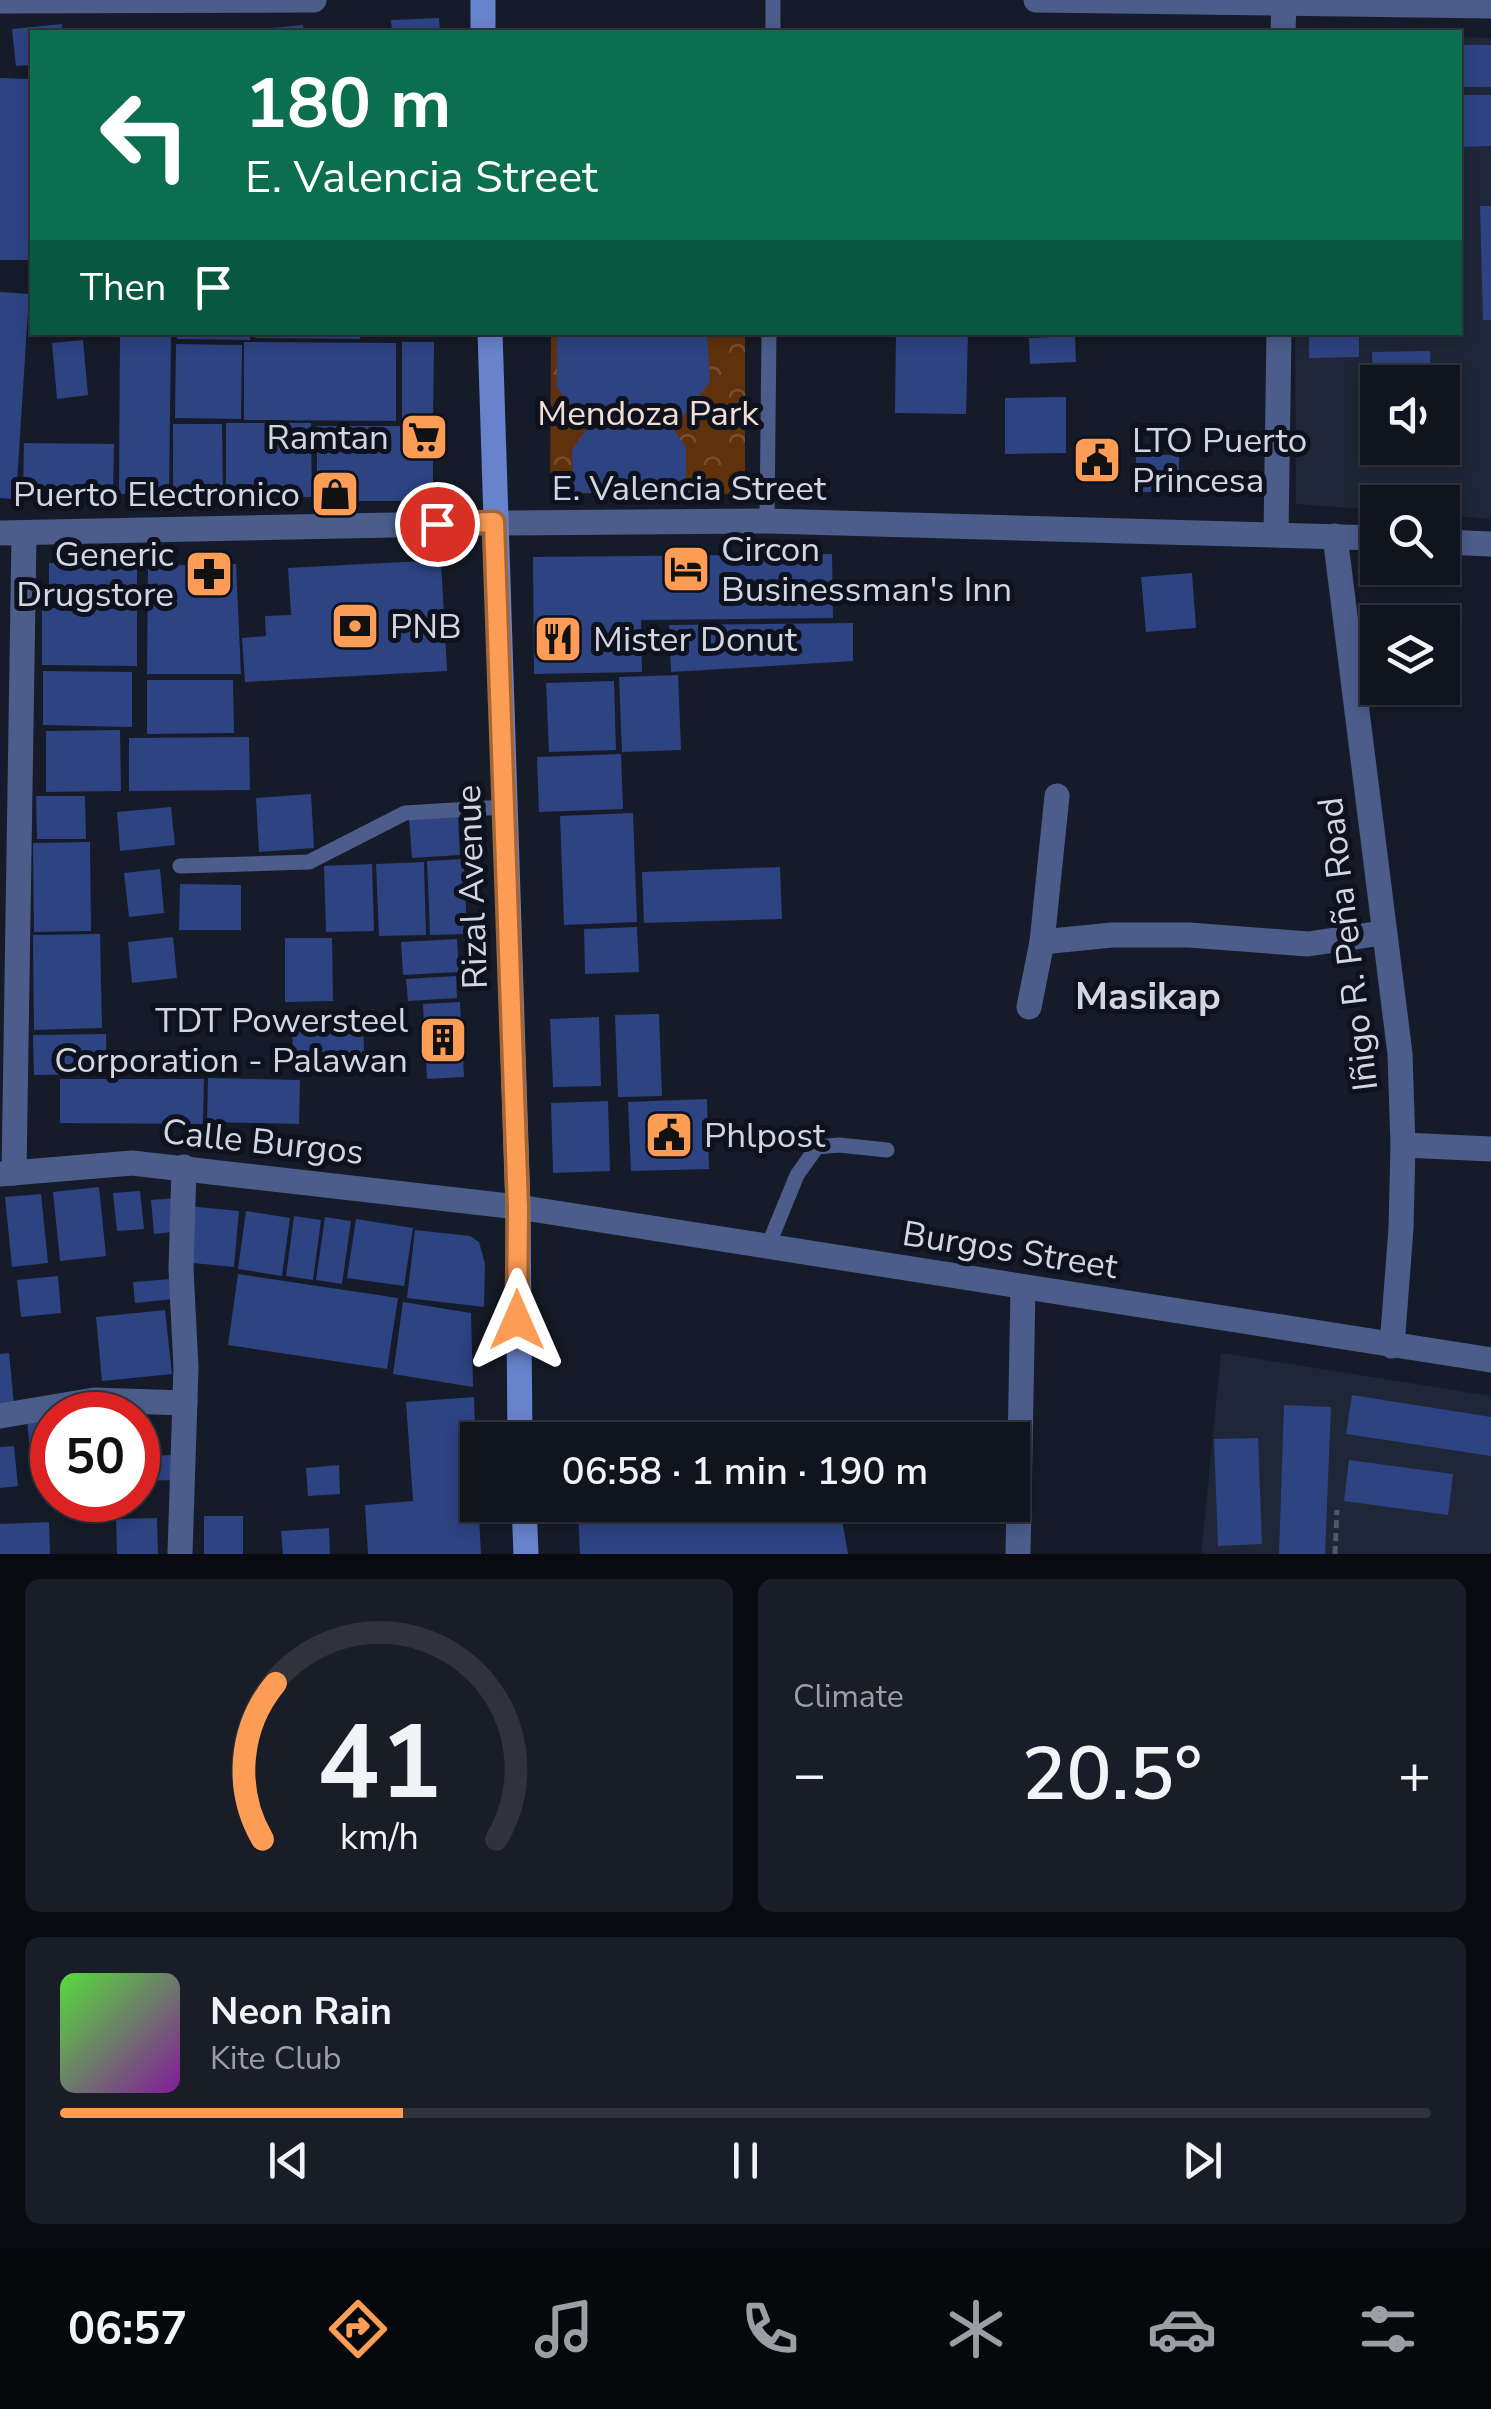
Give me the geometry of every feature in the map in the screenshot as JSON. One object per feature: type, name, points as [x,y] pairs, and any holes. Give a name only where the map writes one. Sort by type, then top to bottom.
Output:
[{"type":"main road","points":[[483,0],[484,30]]},
{"type":"main road","name":"Rizal Avenue","points":[[490,335],[518,1208],[520,1422]]},
{"type":"main road","points":[[525,1522],[526,1554]]},
{"type":"street","points":[[0,2],[314,0]]},
{"type":"street","points":[[1036,0],[1491,6]]},
{"type":"street","points":[[1283,30],[1284,3]]},
{"type":"street","points":[[1276,534],[1279,335]]},
{"type":"street","name":"E. Valencia Street","points":[[12,534],[494,522],[767,522],[1360,537]]},
{"type":"street","points":[[7,1173],[12,534]]},
{"type":"street","name":"Iñigo R. Peña Road","points":[[1335,536],[1400,1054],[1401,1228],[1392,1346]]},
{"type":"street","points":[[1460,543],[1491,544]]},
{"type":"street","points":[[1029,1008],[1042,942],[1058,796]]},
{"type":"street","points":[[1042,942],[1112,935],[1189,935],[1308,944],[1382,933]]},
{"type":"street","points":[[1403,1144],[1491,1150]]},
{"type":"street","name":"Calle Burgos","points":[[7,1173],[132,1163],[518,1208]]},
{"type":"street","points":[[180,1553],[185,1403],[184,1168]]},
{"type":"street","name":"Burgos Street","points":[[518,1208],[1491,1360]]},
{"type":"street","points":[[1018,1554],[1023,1288]]},
{"type":"street","points":[[0,1416],[94,1400],[185,1403]]},
{"type":"lane","points":[[773,0],[773,30]]},
{"type":"lane","points":[[767,522],[769,335]]},
{"type":"lane","points":[[180,866],[309,862],[404,813],[504,807]]},
{"type":"lane","points":[[768,1246],[797,1175],[818,1148],[838,1144],[887,1150]]},
{"type":"path","points":[[1335,1554],[1337,1510]]},
{"type":"shaded area","points":[[1462,37],[1491,38],[1491,519],[1460,516],[1460,485],[1360,485],[1360,509],[1296,504],[1295,335],[1462,335]]},
{"type":"shaded area","points":[[1221,1353],[1491,1396],[1491,1554],[1201,1554]]},
{"type":"green space","name":"Mendoza Park","points":[[551,335],[745,335],[745,494],[550,493]]},
{"type":"building","points":[[439,18],[440,30],[392,30],[391,20]]},
{"type":"building","points":[[62,24],[63,30],[30,30],[30,65],[16,66],[12,29]]},
{"type":"building","points":[[303,25],[304,30],[251,30]]},
{"type":"building","points":[[1462,45],[1491,45],[1491,87],[1462,87]]},
{"type":"building","points":[[0,78],[30,79],[30,260],[0,260]]},
{"type":"building","points":[[1462,95],[1491,95],[1491,146],[1462,147]]},
{"type":"building","points":[[1480,206],[1491,206],[1491,320],[1483,320]]},
{"type":"building","points":[[0,292],[29,294],[16,499],[0,498]]},
{"type":"building","points":[[120,335],[171,335],[169,495],[119,494]]},
{"type":"building","points":[[177,335],[250,335],[250,340],[177,339]]},
{"type":"building","points":[[255,335],[360,335],[360,339]]},
{"type":"building","name":"Mendoza Park","points":[[557,335],[707,335],[710,382],[673,429],[686,447],[686,491],[573,493],[572,450],[589,426],[557,388]]},
{"type":"building","points":[[896,335],[968,335],[966,414],[895,413]]},
{"type":"building","points":[[1309,335],[1359,335],[1359,357],[1309,358]]},
{"type":"building","points":[[1075,336],[1076,362],[1030,364],[1029,338]]},
{"type":"building","points":[[83,340],[88,395],[57,399],[52,343]]},
{"type":"building","points":[[244,342],[396,343],[396,421],[244,420]]},
{"type":"building","points":[[402,342],[434,342],[433,421],[402,421]]},
{"type":"building","points":[[176,344],[242,345],[241,419],[175,418]]},
{"type":"building","points":[[1430,351],[1430,365],[1373,365],[1372,352]]},
{"type":"building","points":[[1066,397],[1066,453],[1005,454],[1005,398]]},
{"type":"building","points":[[226,423],[311,423],[312,497],[226,497]]},
{"type":"building","points":[[173,424],[222,424],[223,495],[173,495]]},
{"type":"building","points":[[317,426],[433,426],[433,501],[317,501]]},
{"type":"building","points":[[24,443],[114,444],[113,494],[23,494]]},
{"type":"building","points":[[1136,454],[1179,455],[1179,492],[1135,492]]},
{"type":"building","points":[[832,554],[833,618],[641,620],[642,672],[534,674],[533,557]]},
{"type":"building","name":"PNB","points":[[441,560],[447,671],[245,682],[242,638],[266,636],[265,616],[291,615],[288,568]]},
{"type":"building","points":[[49,563],[137,564],[137,604],[49,602]]},
{"type":"building","points":[[236,564],[241,674],[147,674],[148,566]]},
{"type":"building","points":[[1192,573],[1196,628],[1146,632],[1141,577]]},
{"type":"building","points":[[42,608],[137,609],[137,666],[42,665]]},
{"type":"building","points":[[853,623],[853,661],[671,672],[669,625]]},
{"type":"building","points":[[43,671],[132,672],[132,727],[43,725]]},
{"type":"building","points":[[678,675],[681,750],[622,752],[619,677]]},
{"type":"building","points":[[147,680],[233,680],[234,733],[147,734]]},
{"type":"building","points":[[614,681],[616,750],[549,752],[546,683]]},
{"type":"building","points":[[120,730],[121,791],[46,792],[46,731]]},
{"type":"building","points":[[249,737],[250,790],[129,791],[129,738]]},
{"type":"building","points":[[621,754],[623,809],[539,812],[537,757]]},
{"type":"building","points":[[311,794],[314,848],[259,852],[256,798]]},
{"type":"building","points":[[36,796],[85,796],[86,839],[37,839]]},
{"type":"building","points":[[171,807],[175,845],[120,851],[117,812]]},
{"type":"building","points":[[633,813],[637,922],[564,925],[560,816]]},
{"type":"building","points":[[458,815],[460,855],[412,858],[409,818]]},
{"type":"building","points":[[90,842],[91,931],[34,932],[33,843]]},
{"type":"building","points":[[464,859],[467,934],[430,935],[427,861]]},
{"type":"building","points":[[424,862],[426,935],[379,936],[376,864]]},
{"type":"building","points":[[372,864],[374,931],[326,932],[324,866]]},
{"type":"building","points":[[780,867],[782,919],[644,923],[642,872]]},
{"type":"building","points":[[160,869],[164,913],[129,917],[124,873]]},
{"type":"building","points":[[180,884],[241,885],[241,930],[179,930]]},
{"type":"building","points":[[637,927],[639,972],[585,974],[584,929]]},
{"type":"building","points":[[100,934],[102,1028],[34,1030],[33,935]]},
{"type":"building","points":[[173,937],[177,978],[132,983],[128,942]]},
{"type":"building","points":[[285,938],[332,938],[333,1001],[285,1002]]},
{"type":"building","points":[[457,939],[459,972],[403,975],[401,942]]},
{"type":"building","points":[[456,976],[457,998],[408,1001],[406,979]]},
{"type":"building","name":"TDT Powersteel Corporation - Palawan","points":[[460,1002],[464,1077],[427,1079],[423,1004]]},
{"type":"building","points":[[659,1014],[662,1096],[618,1097],[615,1015]]},
{"type":"building","points":[[599,1017],[601,1086],[553,1087],[550,1019]]},
{"type":"building","points":[[363,1027],[365,1069],[294,1073],[292,1031]]},
{"type":"building","points":[[106,1034],[107,1074],[34,1075],[33,1035]]},
{"type":"building","points":[[208,1078],[300,1080],[299,1124],[207,1122]]},
{"type":"building","points":[[60,1079],[204,1079],[203,1124],[60,1123]]},
{"type":"building","name":"Phlpost","points":[[707,1099],[709,1169],[631,1171],[628,1102]]},
{"type":"building","points":[[608,1101],[610,1171],[553,1173],[551,1103]]},
{"type":"building","points":[[99,1187],[106,1256],[60,1261],[53,1192]]},
{"type":"building","points":[[140,1191],[144,1229],[117,1231],[113,1193]]},
{"type":"building","points":[[41,1194],[48,1263],[12,1267],[5,1197]]},
{"type":"building","points":[[178,1198],[181,1231],[154,1234],[151,1200]]},
{"type":"building","points":[[187,1206],[239,1211],[234,1267],[183,1262]]},
{"type":"building","points":[[246,1211],[290,1218],[282,1276],[238,1269]]},
{"type":"building","points":[[294,1216],[321,1220],[313,1280],[286,1276]]},
{"type":"building","points":[[325,1217],[351,1221],[342,1284],[316,1280]]},
{"type":"building","points":[[356,1219],[413,1228],[404,1286],[347,1278]]},
{"type":"building","points":[[415,1230],[470,1236],[479,1242],[485,1264],[484,1307],[407,1298]]},
{"type":"building","points":[[238,1274],[398,1298],[387,1369],[228,1345]]},
{"type":"building","points":[[58,1276],[61,1313],[21,1317],[17,1280]]},
{"type":"building","points":[[171,1279],[173,1299],[135,1303],[133,1282]]},
{"type":"building","points":[[403,1302],[471,1313],[473,1387],[393,1374]]},
{"type":"building","points":[[165,1310],[172,1374],[102,1381],[96,1317]]},
{"type":"building","points":[[9,1353],[14,1404],[0,1405],[0,1354]]},
{"type":"building","points":[[1352,1395],[1491,1417],[1491,1456],[1346,1434]]},
{"type":"building","points":[[474,1397],[475,1422],[460,1422],[460,1522],[479,1522],[481,1554],[368,1554],[365,1505],[413,1501],[406,1402]]},
{"type":"building","points":[[1284,1405],[1331,1407],[1325,1554],[1279,1554]]},
{"type":"building","points":[[1258,1438],[1262,1544],[1218,1546],[1214,1439]]},
{"type":"building","points":[[14,1446],[18,1486],[0,1488],[0,1447]]},
{"type":"building","points":[[160,1455],[173,1455],[174,1480],[160,1480]]},
{"type":"building","points":[[1349,1460],[1453,1474],[1448,1515],[1344,1501]]},
{"type":"building","points":[[339,1465],[340,1494],[308,1496],[306,1468]]},
{"type":"building","points":[[204,1516],[243,1516],[243,1554],[204,1554]]},
{"type":"building","points":[[49,1522],[50,1554],[0,1554],[0,1524]]},
{"type":"building","points":[[116,1522],[157,1522],[158,1554],[117,1554]]},
{"type":"building","points":[[579,1522],[842,1522],[848,1554],[580,1554]]},
{"type":"building","points":[[329,1528],[330,1554],[283,1554],[281,1531]]},
{"type":"place","name":"Ramtan","points":[[424,437]]},
{"type":"place","name":"LTO Puerto Princesa","points":[[1097,460]]},
{"type":"place","name":"Puerto Electronico","points":[[335,494]]},
{"type":"place","name":"Circon Businessman's Inn","points":[[686,569]]},
{"type":"place","name":"Generic Drugstore","points":[[209,574]]},
{"type":"place","name":"PNB","points":[[355,626]]},
{"type":"place","name":"Mister Donut","points":[[558,639]]},
{"type":"place","name":"TDT Powersteel Corporation - Palawan","points":[[443,1040]]},
{"type":"place","name":"Phlpost","points":[[669,1135]]},
{"type":"district","name":"Masikap","points":[[1148,996]]},
{"type":"route","points":[[437,524],[494,522],[518,1208],[517,1320]]}]
